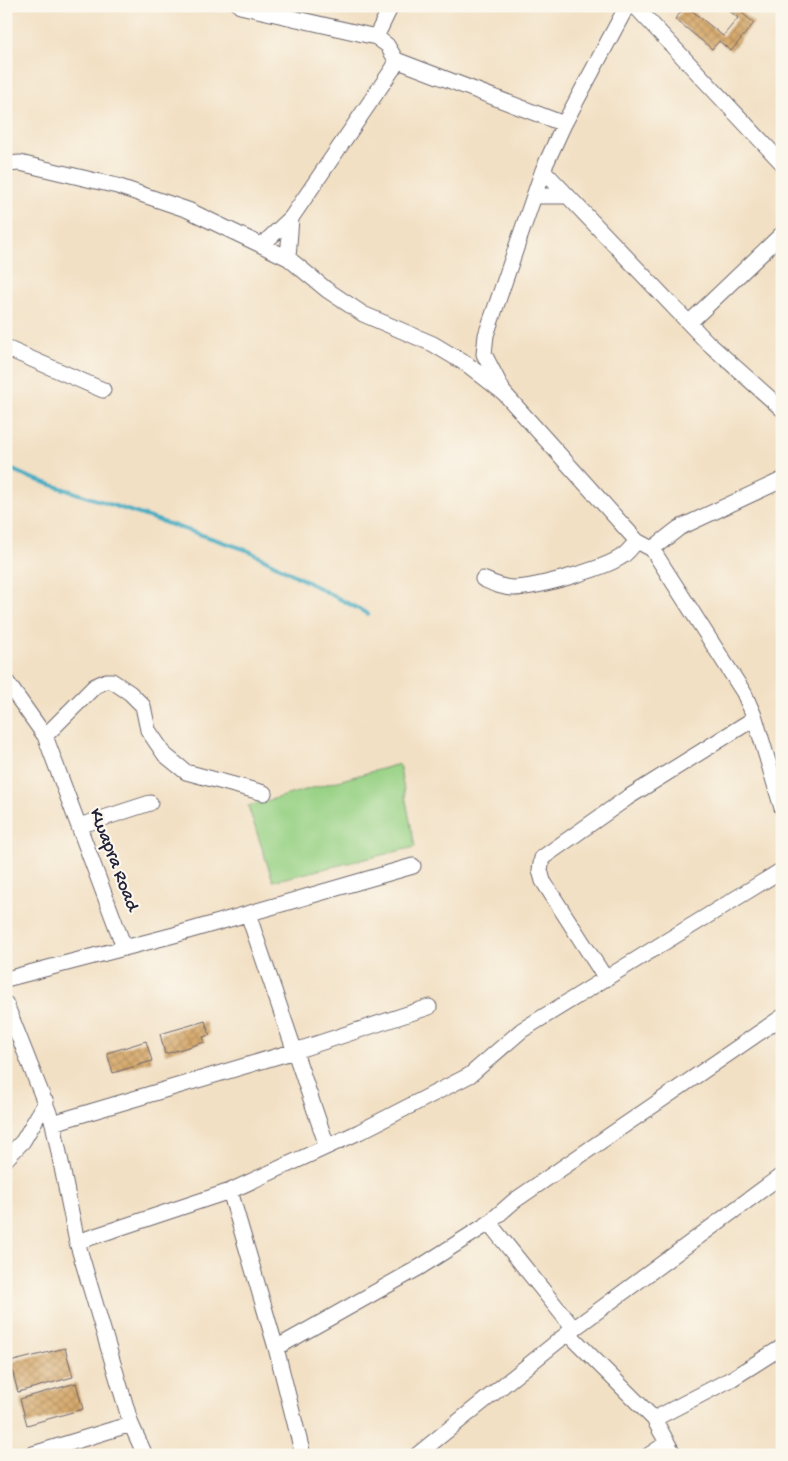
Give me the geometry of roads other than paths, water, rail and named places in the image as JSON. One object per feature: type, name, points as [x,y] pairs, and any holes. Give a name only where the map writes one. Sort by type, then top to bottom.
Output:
[{"type":"street","points":[[240,6],[376,36],[387,45],[396,60],[564,124]]},
{"type":"street","points":[[376,36],[391,6]]},
{"type":"street","points":[[504,393],[484,354],[486,335],[536,196],[543,170],[564,124],[628,6]]},
{"type":"street","points":[[635,6],[782,163]]},
{"type":"street","points":[[262,245],[291,218],[394,67],[396,60]]},
{"type":"street","points":[[6,164],[20,163],[117,186],[188,210],[288,258],[327,290],[363,314],[433,344],[468,365],[504,393],[637,540],[652,549],[744,693],[755,718],[782,808]]},
{"type":"street","points":[[543,170],[739,372],[782,409]]},
{"type":"street","points":[[536,196],[568,196]]},
{"type":"street","points":[[288,258],[291,218]]},
{"type":"street","points":[[690,322],[782,234]]},
{"type":"street","points":[[6,348],[104,390]]},
{"type":"street","points":[[652,549],[680,528],[782,480]]},
{"type":"street","points":[[483,579],[505,587],[514,588],[554,580],[612,562],[622,557],[637,540]]},
{"type":"street","points":[[45,736],[95,686],[106,680],[112,681],[130,693],[143,706],[148,730],[165,755],[186,772],[264,793]]},
{"type":"street","name":"Kwapra Road","points":[[6,681],[45,736],[124,947]]},
{"type":"street","points":[[606,979],[542,882],[540,870],[542,858],[627,798],[755,718]]},
{"type":"street","points":[[79,826],[150,803]]},
{"type":"street","points":[[6,979],[248,914],[413,866]]},
{"type":"street","points":[[77,1242],[230,1191],[470,1076],[522,1030],[782,870]]},
{"type":"street","points":[[248,914],[327,1146]]},
{"type":"street","points":[[6,1004],[53,1123],[77,1242],[131,1424],[145,1455]]},
{"type":"street","points":[[53,1123],[295,1051],[429,1006]]},
{"type":"street","points":[[276,1348],[420,1268],[489,1223],[514,1200],[782,1018]]},
{"type":"street","points":[[6,1160],[23,1141],[46,1102]]},
{"type":"street","points":[[417,1455],[571,1331],[782,1175]]},
{"type":"street","points":[[230,1191],[276,1348],[303,1455]]},
{"type":"street","points":[[489,1223],[571,1331],[654,1419],[670,1449],[649,1455]]},
{"type":"street","points":[[654,1419],[733,1378],[782,1346]]},
{"type":"street","points":[[30,1455],[131,1424]]},
{"type":"waterway","points":[[6,467],[31,478],[247,550],[368,614]]}]
